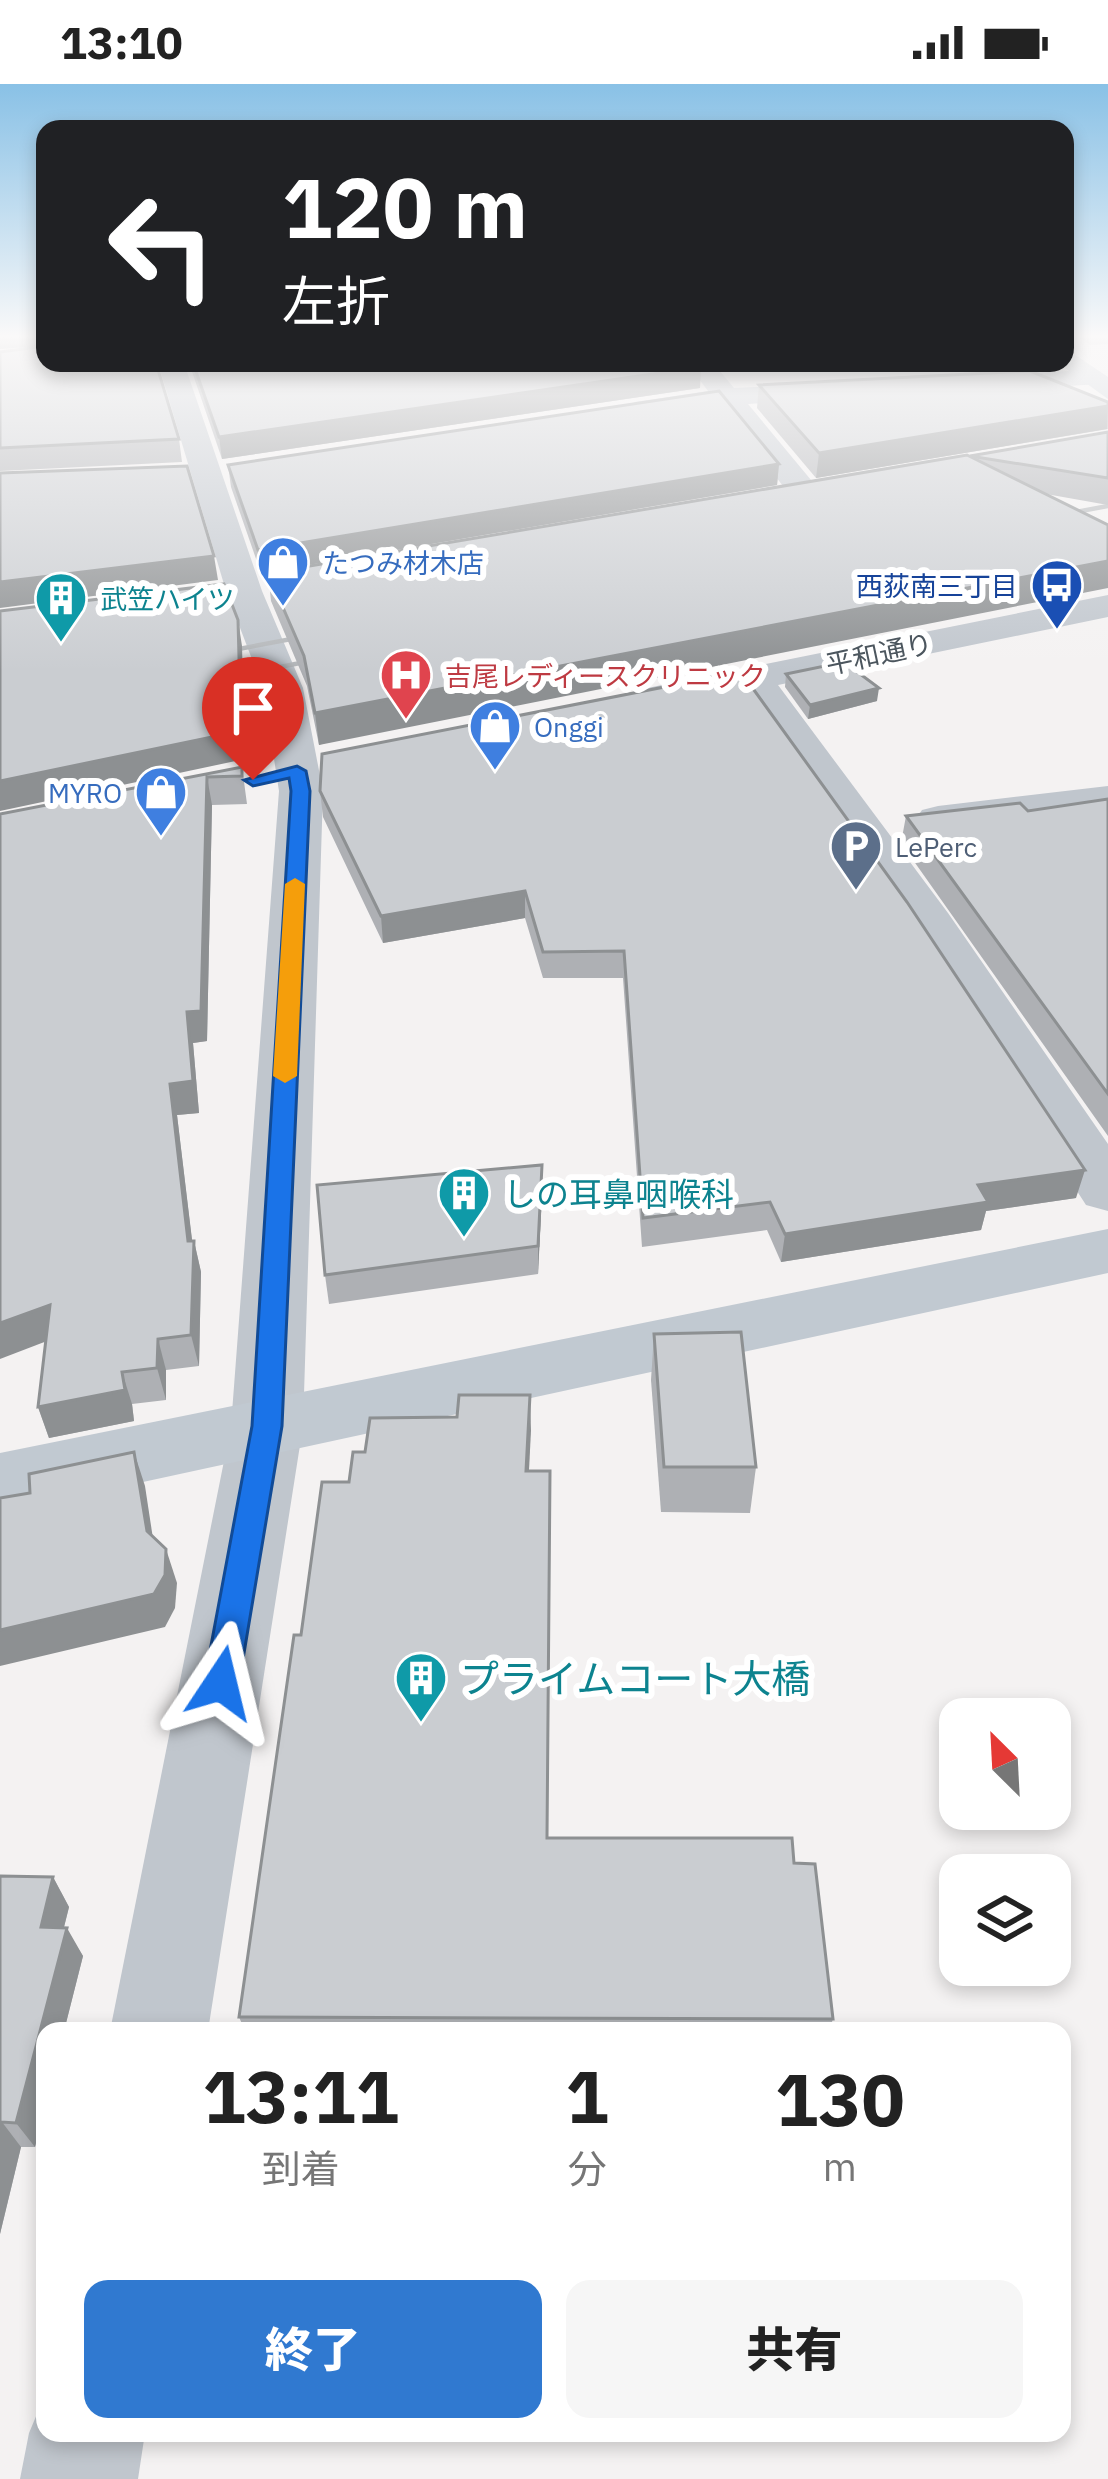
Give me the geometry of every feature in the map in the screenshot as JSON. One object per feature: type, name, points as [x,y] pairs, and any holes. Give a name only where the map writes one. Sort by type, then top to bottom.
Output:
[{"type":"street","points":[[161,2022],[267,1426],[301,791],[283,688],[242,592],[198,447]]},
{"type":"street","points":[[760,502],[817,492],[774,447]]},
{"type":"street","name":"平和通り","points":[[619,706],[1108,606]]},
{"type":"street","points":[[753,679],[863,829],[1108,1190]]},
{"type":"street","points":[[863,829],[1108,800]]},
{"type":"street","points":[[0,1484],[1108,1251]]},
{"type":"street","points":[[79,2479],[85,2442]]},
{"type":"building","points":[[349,447],[765,447],[779,464],[258,550],[228,465]]},
{"type":"building","points":[[814,447],[857,447],[819,453]]},
{"type":"building","points":[[1023,447],[1108,447],[1108,478],[970,456]]},
{"type":"building","points":[[967,455],[1108,525],[1108,561],[315,713],[304,656],[268,573]]},
{"type":"building","points":[[187,466],[214,556],[0,582],[0,473]]},
{"type":"building","points":[[224,584],[238,620],[241,731],[0,781],[0,611]]},
{"type":"building","points":[[844,662],[879,688],[810,705],[786,674]]},
{"type":"building","points":[[741,672],[907,902],[1085,1170],[978,1185],[988,1202],[785,1234],[770,1202],[643,1218],[624,951],[543,952],[525,891],[381,916],[320,791],[322,754]]},
{"type":"building","points":[[242,767],[242,776],[207,777],[201,1011],[187,1012],[193,1081],[170,1084],[188,1241],[194,1241],[191,1335],[158,1339],[157,1368],[122,1372],[125,1390],[38,1407],[50,1305],[0,1323],[0,814]]},
{"type":"building","points":[[1108,799],[1108,1094],[906,816],[1020,803],[1028,811]]},
{"type":"building","points":[[542,1165],[538,1246],[325,1275],[317,1185]]},
{"type":"building","points":[[741,1332],[756,1467],[664,1467],[654,1334]]},
{"type":"building","name":"プライムコート大橋","points":[[459,1395],[530,1395],[526,1471],[550,1471],[547,1838],[792,1838],[794,1863],[815,1864],[833,2019],[239,2017],[294,1635],[301,1635],[322,1482],[349,1482],[353,1452],[365,1452],[370,1418],[457,1417]]},
{"type":"building","points":[[134,1452],[147,1531],[166,1549],[165,1575],[154,1594],[0,1630],[0,1498],[30,1493],[29,1474]]},
{"type":"building","points":[[0,1876],[53,1877],[41,1927],[67,1928],[42,2022],[36,2022],[36,2047],[16,2123],[2,2122],[0,2129]]},
{"type":"railway","points":[[1049,517],[1108,506]]},
{"type":"railway","points":[[212,654],[318,634]]},
{"type":"railway","points":[[213,680],[331,657]]},
{"type":"slow traffic","points":[[285,1076],[295,884]]},
{"type":"place","name":"たつみ材木店","points":[[283,608]]},
{"type":"place","name":"西荻南三丁目","points":[[1057,631]]},
{"type":"place","name":"武笠ハイツ","points":[[61,644]]},
{"type":"place","name":"吉尾レディースクリニック","points":[[406,721]]},
{"type":"place","name":"Onggi","points":[[495,772]]},
{"type":"place","name":"MYRO","points":[[161,838]]},
{"type":"place","name":"LePerc","points":[[856,892]]},
{"type":"place","name":"しの耳鼻咽喉科","points":[[464,1239]]},
{"type":"place","name":"プライムコート大橋","points":[[421,1724]]},
{"type":"route","points":[[221,1683],[267,1426],[301,791],[297,771],[253,780]]}]
